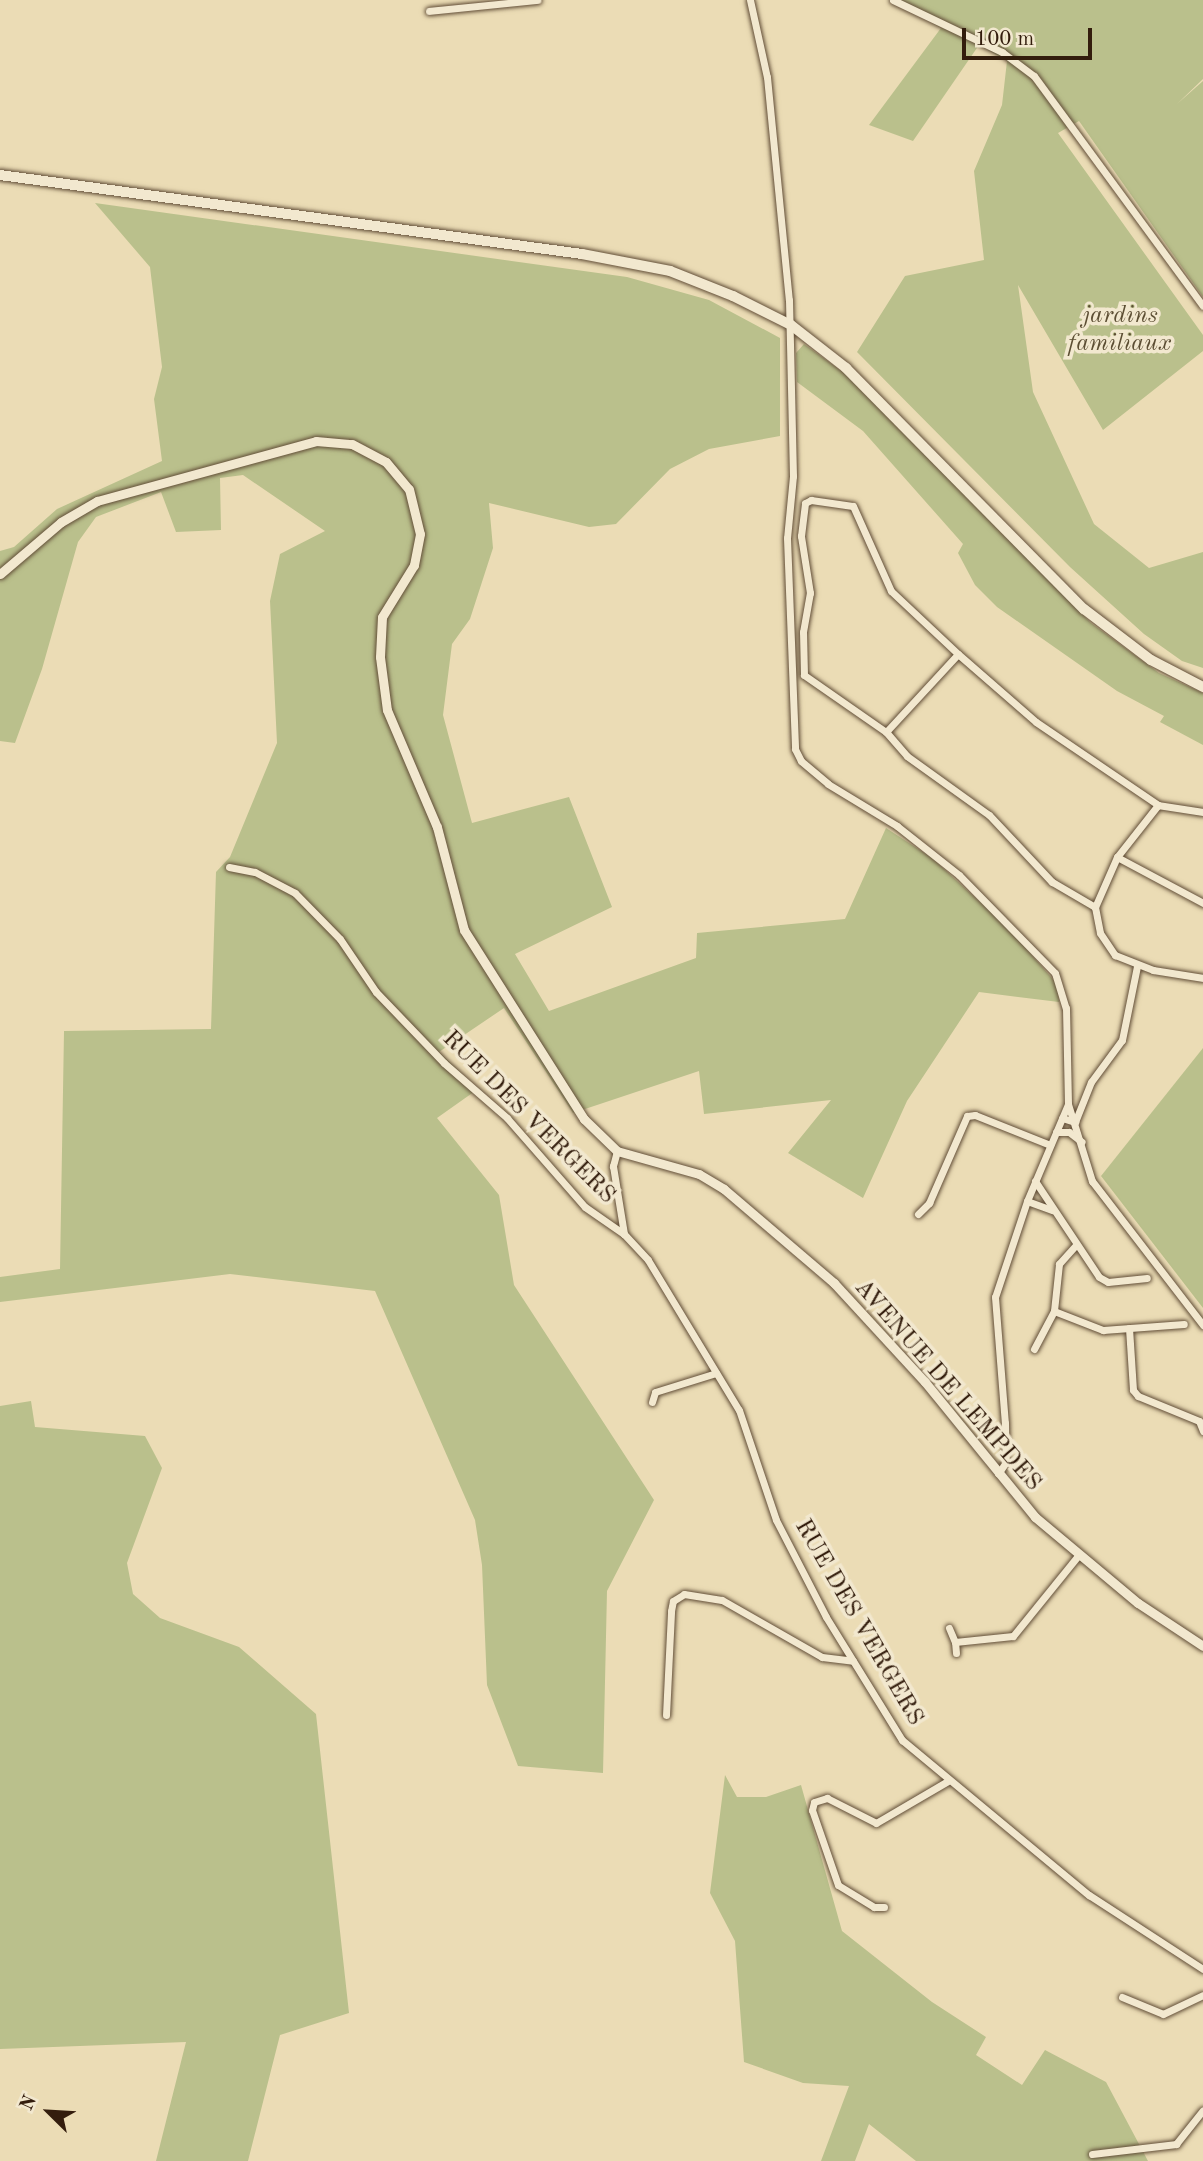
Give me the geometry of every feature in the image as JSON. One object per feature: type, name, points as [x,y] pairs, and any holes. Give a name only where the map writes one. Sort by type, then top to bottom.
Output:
[{"type":"main road","points":[[0,175],[582,254],[670,271],[733,296],[791,325],[878,398],[1097,620],[1151,660],[1203,687]]},
{"type":"street","points":[[429,11],[537,0]]},
{"type":"street","points":[[750,0],[767,77],[791,325],[793,476],[786,538],[795,749],[801,761],[828,784],[897,825],[959,875],[1055,973],[1066,1008],[1068,1104],[1083,1142],[1092,1181],[1203,1325]]},
{"type":"street","points":[[892,0],[1002,52],[1034,76],[1203,306]]},
{"type":"street","points":[[0,574],[61,522],[97,501],[316,441],[352,444],[386,461],[409,489],[420,534],[414,565],[383,617],[380,657],[387,710],[437,827],[464,930],[584,1119],[617,1151],[613,1167],[624,1234]]},
{"type":"street","points":[[1095,907],[1052,882],[989,816],[907,756],[886,732],[804,675],[803,632],[810,593],[801,536],[805,503],[811,500],[853,506],[891,591],[1036,722],[1158,805],[1203,812]]},
{"type":"street","points":[[886,732],[958,654]]},
{"type":"street","points":[[1158,805],[1117,857],[1095,907],[1107,947],[1136,966],[1203,978]]},
{"type":"street","points":[[1117,857],[1203,903]]},
{"type":"street","name":"RUE DES VERGERS","points":[[229,867],[255,872],[295,892],[340,939],[376,992],[444,1063],[515,1126],[585,1208],[624,1234],[648,1260],[739,1410],[776,1520],[853,1661],[902,1740],[948,1781],[1089,1895],[1203,1969]]},
{"type":"street","points":[[1075,1122],[1091,1082],[1126,1030],[1136,966]]},
{"type":"street","points":[[998,1474],[1006,1462],[995,1297],[1027,1201],[1068,1104]]},
{"type":"street","points":[[918,1214],[929,1203],[967,1116],[975,1115],[1050,1144]]},
{"type":"street","points":[[1062,1118],[1075,1122]]},
{"type":"street","points":[[1056,1132],[1069,1132],[1083,1142]]},
{"type":"street","name":"AVENUE DE LEMPDES","points":[[617,1151],[699,1174],[734,1197],[834,1283],[925,1382],[998,1474],[1077,1557],[1203,1646]]},
{"type":"street","points":[[1035,1181],[1075,1246],[1108,1282],[1147,1278]]},
{"type":"street","points":[[1027,1201],[1052,1210]]},
{"type":"street","points":[[1034,1349],[1054,1311],[1059,1264],[1075,1246]]},
{"type":"street","points":[[1054,1311],[1103,1330],[1184,1324]]},
{"type":"street","points":[[1129,1328],[1133,1390],[1138,1396],[1199,1422],[1203,1431]]},
{"type":"street","points":[[652,1402],[655,1392],[716,1373]]},
{"type":"street","points":[[955,1642],[1013,1636],[1077,1557]]},
{"type":"street","points":[[666,1715],[671,1611],[673,1601],[684,1594],[722,1600],[822,1657],[853,1661]]},
{"type":"street","points":[[949,1628],[956,1653]]},
{"type":"street","points":[[884,1907],[874,1907],[838,1885],[812,1810],[814,1802],[827,1798],[876,1823],[948,1781]]},
{"type":"street","points":[[1122,1997],[1163,2014],[1203,1995]]},
{"type":"street","points":[[1092,2154],[1176,2144],[1203,2110]]},
{"type":"green space","name":"jardins familiaux","points":[[902,0],[1203,0],[1203,79],[1177,104],[1203,81],[1203,297],[1079,121],[1058,133],[1203,335],[1203,351],[1103,430],[1018,285],[1033,392],[1094,524],[1149,568],[1203,552],[1203,668],[1182,661],[1144,634],[1070,567],[857,352],[905,276],[984,260],[974,171],[1002,105],[1007,61],[979,45],[913,141],[869,125],[941,28],[900,4]]},
{"type":"green space","points":[[95,203],[627,277],[709,300],[780,338],[780,436],[709,449],[670,469],[616,524],[589,527],[489,503],[493,548],[470,619],[452,644],[443,715],[472,823],[569,797],[612,907],[515,954],[549,1011],[696,958],[697,933],[845,919],[886,828],[932,858],[1006,926],[1058,985],[1059,1002],[979,992],[907,1101],[863,1198],[788,1153],[831,1100],[704,1114],[699,1071],[573,1113],[504,1008],[439,1052],[478,1089],[437,1118],[499,1195],[514,1285],[654,1500],[607,1591],[603,1773],[518,1766],[487,1685],[482,1565],[475,1520],[375,1291],[230,1274],[0,1302],[0,1277],[60,1269],[64,1031],[211,1029],[216,872],[230,857],[277,743],[270,601],[280,554],[325,531],[243,475],[220,478],[221,530],[176,532],[161,492],[96,517],[78,542],[42,669],[15,743],[0,741],[0,551],[14,547],[57,509],[162,461],[154,399],[162,367],[150,267]]},
{"type":"green space","points":[[804,344],[844,373],[1091,623],[1159,673],[1203,693],[1203,745],[1160,722],[1164,716],[1117,691],[997,607],[975,585],[958,553],[963,544],[863,431],[797,382],[796,353]]},
{"type":"green space","points":[[1203,1048],[1203,1308],[1101,1176]]},
{"type":"green space","points":[[31,1401],[35,1427],[145,1436],[162,1468],[127,1563],[133,1594],[160,1618],[239,1647],[316,1714],[349,2013],[280,2035],[248,2161],[156,2161],[186,2042],[0,2049],[0,1406]]},
{"type":"green space","points":[[725,1775],[737,1797],[766,1797],[801,1785],[842,1931],[932,2002],[986,2037],[976,2055],[1022,2085],[1045,2050],[1106,2082],[1148,2161],[916,2161],[869,2124],[855,2161],[821,2161],[849,2086],[803,2083],[744,2062],[735,1941],[710,1893]]}]
